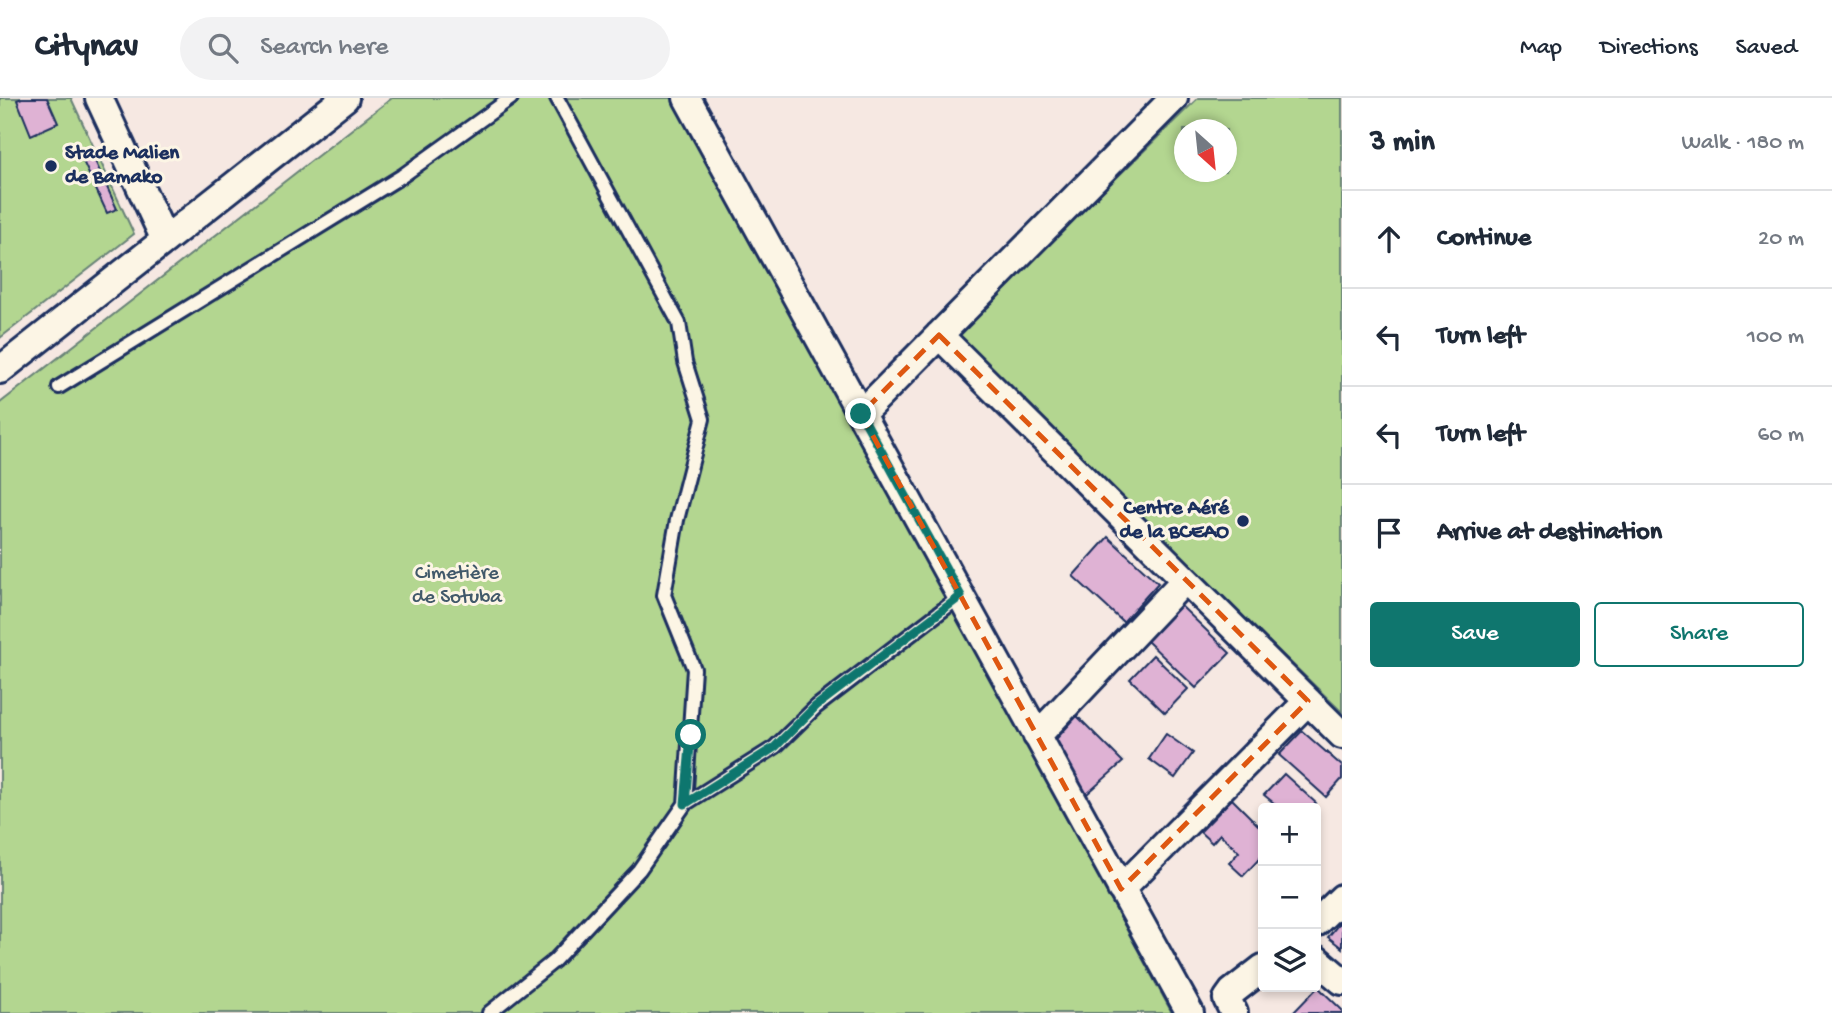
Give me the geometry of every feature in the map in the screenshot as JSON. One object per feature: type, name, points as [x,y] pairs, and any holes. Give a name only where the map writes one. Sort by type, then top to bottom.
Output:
[{"type":"street","points":[[99,98],[165,240]]},
{"type":"street","points":[[0,370],[345,98]]},
{"type":"street","points":[[687,98],[1189,1013]]},
{"type":"street","points":[[861,414],[1174,98]]},
{"type":"street","points":[[939,335],[1342,735]]},
{"type":"street","points":[[1037,736],[1185,580]]},
{"type":"street","points":[[1121,889],[1308,701]]},
{"type":"street","points":[[1321,918],[1342,898]]},
{"type":"street","points":[[1321,962],[1342,981]]},
{"type":"street","points":[[1234,1013],[1227,999],[1258,972]]},
{"type":"lane","points":[[59,387],[402,176],[512,98]]},
{"type":"lane","points":[[556,98],[679,323],[685,362],[703,419],[677,520],[664,595],[694,669],[685,804]]},
{"type":"lane","points":[[489,1013],[554,961],[639,870],[685,804],[775,747],[816,706],[961,596]]},
{"type":"highlighted area","points":[[939,335],[1308,701],[1121,889],[861,414]]},
{"type":"green space","name":"Stade Malien de Bamako","points":[[0,98],[71,98],[134,234],[0,338]]},
{"type":"green space","name":"Cimetière de Sotuba","points":[[392,98],[675,98],[1172,1013],[0,1013],[0,403]]},
{"type":"green space","name":"Centre Aéré de la BCEAO","points":[[1198,98],[1342,98],[1342,712],[954,337],[1174,122],[1174,182],[1237,182],[1237,119],[1177,119]]},
{"type":"building","points":[[47,98],[58,123],[31,135],[17,100]]},
{"type":"building","points":[[91,152],[117,209],[107,213],[81,157]]},
{"type":"building","points":[[1108,537],[1158,583],[1123,622],[1073,576]]},
{"type":"building","points":[[1180,605],[1230,653],[1196,688],[1146,640]]},
{"type":"building","points":[[1153,655],[1188,689],[1165,713],[1130,679]]},
{"type":"building","points":[[1077,716],[1123,762],[1078,802],[1049,747]]},
{"type":"building","points":[[1302,731],[1342,766],[1342,779],[1326,797],[1279,755]]},
{"type":"building","points":[[1166,734],[1193,753],[1175,778],[1149,759]]},
{"type":"building","points":[[1284,774],[1316,803],[1274,803],[1264,795]]},
{"type":"building","points":[[1232,799],[1258,825],[1258,860],[1243,876],[1229,863],[1239,852],[1220,834],[1212,843],[1200,832]]},
{"type":"building","points":[[1342,921],[1342,948],[1328,937]]},
{"type":"building","points":[[1321,990],[1342,1010],[1342,1013],[1293,1013],[1313,992]]},
{"type":"place","name":"Stade Malien de Bamako","points":[[51,166]]},
{"type":"place","name":"Centre Aéré de la BCEAO","points":[[1243,521]]},
{"type":"route","points":[[691,735],[685,804],[775,747],[816,706],[961,596],[861,414]]}]
